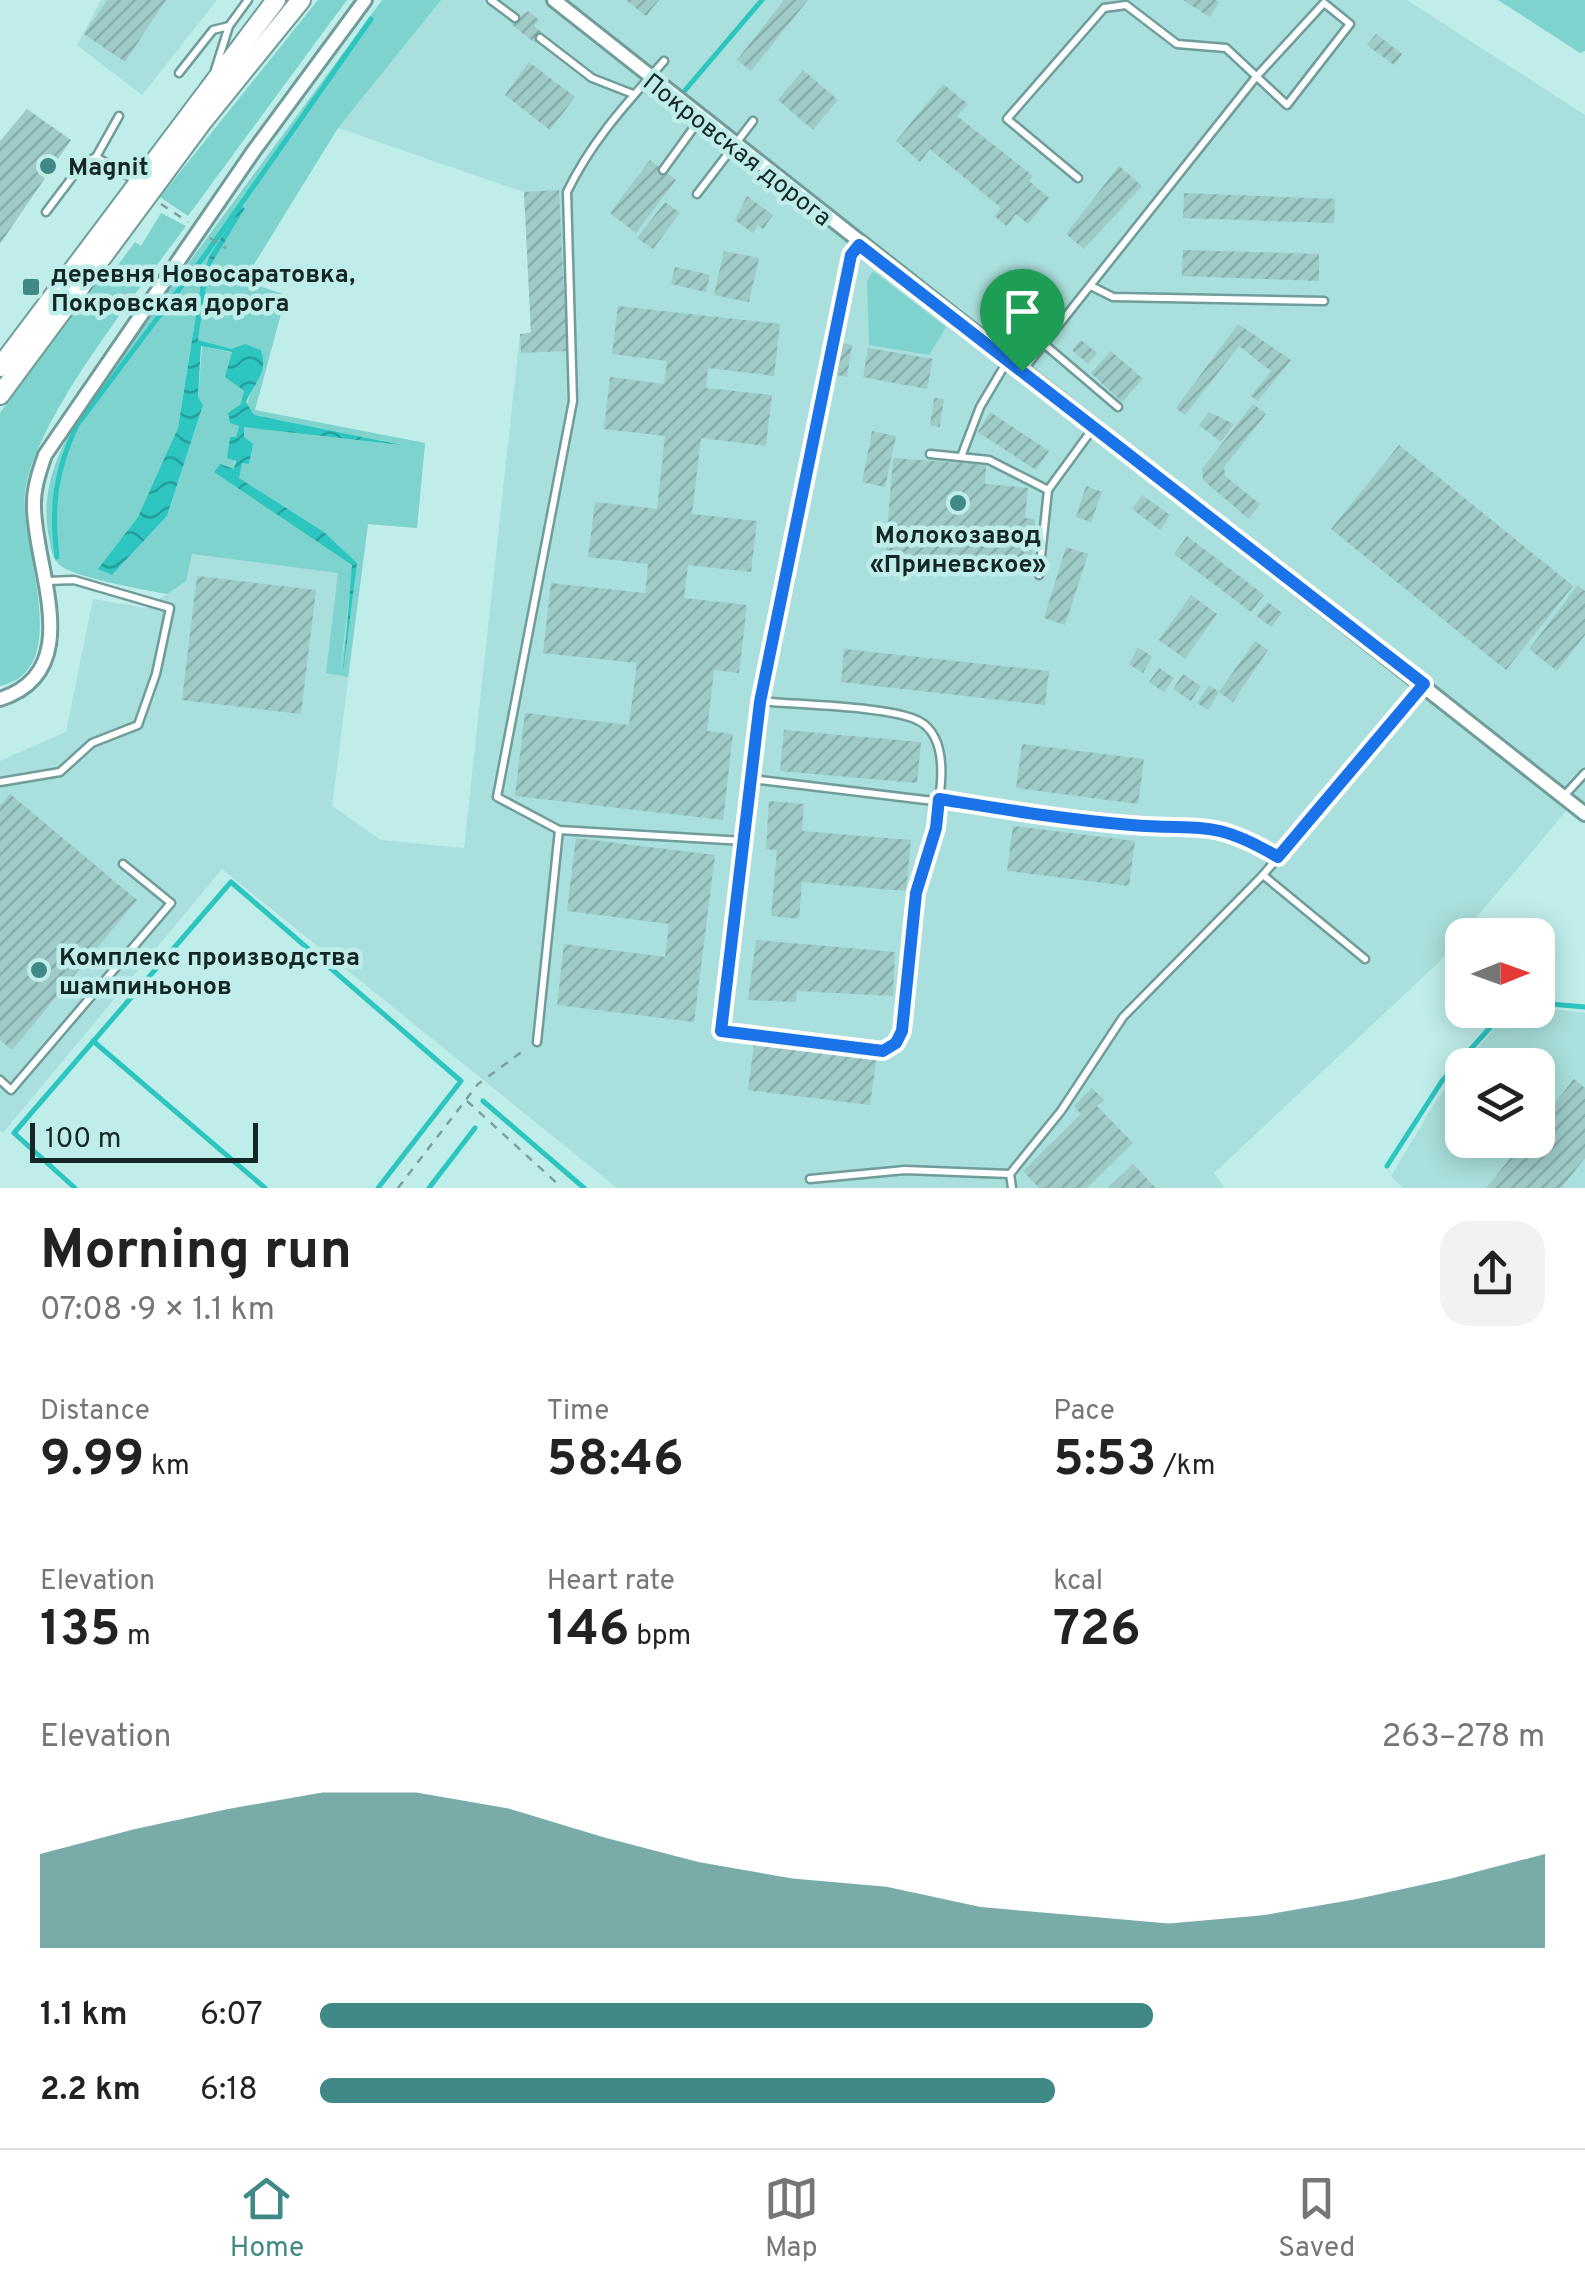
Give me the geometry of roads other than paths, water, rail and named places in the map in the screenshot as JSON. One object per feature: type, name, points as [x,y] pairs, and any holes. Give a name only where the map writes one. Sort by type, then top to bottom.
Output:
[{"type":"main road","points":[[0,367],[136,180],[276,0]]},
{"type":"main road","points":[[0,394],[192,135],[301,0]]},
{"type":"street","points":[[0,699],[18,692],[38,675],[50,648],[46,581],[34,508],[45,455],[205,233],[365,0]]},
{"type":"street","name":"Покровская дорога","points":[[554,0],[859,245],[1424,684],[1585,814]]},
{"type":"lane","points":[[209,86],[229,26],[248,0]]},
{"type":"lane","points":[[491,0],[515,18]]},
{"type":"lane","points":[[1022,371],[1256,77],[1324,3],[1350,24],[1287,106],[1256,77],[1226,48],[1177,44],[1126,5],[1104,8],[1007,119],[1078,178]]},
{"type":"lane","points":[[179,73],[214,30],[229,26]]},
{"type":"lane","points":[[540,38],[592,78],[633,94]]},
{"type":"lane","points":[[664,61],[633,94],[582,161],[567,192],[573,400],[497,797],[559,830],[744,841]]},
{"type":"lane","points":[[46,212],[83,163],[96,157],[119,116]]},
{"type":"lane","points":[[663,170],[700,119]]},
{"type":"lane","points":[[697,194],[753,120]]},
{"type":"lane","points":[[96,157],[136,180]]},
{"type":"lane","points":[[760,702],[906,716],[922,723],[938,749],[936,828],[916,893],[902,1031],[896,1043],[883,1051],[721,1031],[760,702],[814,420],[851,255],[859,245]]},
{"type":"lane","points":[[1091,286],[1113,297],[1324,301]]},
{"type":"lane","points":[[1044,344],[1118,407]]},
{"type":"lane","points":[[960,457],[980,407],[1008,360]]},
{"type":"lane","points":[[1039,575],[1048,490],[1094,426]]},
{"type":"lane","points":[[930,454],[989,460],[1048,490]]},
{"type":"lane","points":[[0,782],[60,772],[92,743],[138,725],[156,674],[170,608],[74,580],[46,581]]},
{"type":"lane","points":[[1012,1188],[1010,1174],[1061,1110],[1122,1017],[1263,876],[1424,684]]},
{"type":"lane","points":[[1564,797],[1585,772]]},
{"type":"lane","points":[[751,779],[939,799],[1133,826],[1213,827],[1238,833],[1278,857]]},
{"type":"lane","points":[[537,1042],[559,830]]},
{"type":"lane","points":[[0,1080],[11,1090],[171,903],[122,864]]},
{"type":"lane","points":[[1263,876],[1365,959]]},
{"type":"lane","points":[[810,1179],[905,1170],[1010,1174]]},
{"type":"water","points":[[241,207],[245,208],[209,268],[198,340],[232,349],[245,344],[261,350],[262,372],[246,402],[254,415],[402,445],[244,427],[244,437],[253,444],[249,464],[242,463],[239,478],[324,532],[357,563],[343,673],[352,565],[214,472],[220,464],[234,469],[236,461],[227,458],[230,437],[236,437],[239,426],[230,423],[228,413],[241,404],[244,391],[225,377],[232,352],[201,346],[198,397],[203,405],[167,516],[112,575],[98,569],[138,517],[178,428],[202,277],[210,255]]},
{"type":"waterway","points":[[681,95],[762,0]]},
{"type":"waterway","points":[[57,557],[56,490],[77,425],[208,251],[371,19]]},
{"type":"waterway","points":[[75,1188],[14,1133],[231,882],[461,1081],[378,1188]]},
{"type":"waterway","points":[[1555,1004],[1585,1007]]},
{"type":"waterway","points":[[1387,1166],[1442,1081],[1490,1028]]},
{"type":"waterway","points":[[93,1041],[265,1188]]},
{"type":"waterway","points":[[483,1101],[584,1188]]},
{"type":"waterway","points":[[429,1188],[475,1128]]},
{"type":"place","name":"Magnit","points":[[48,166]]},
{"type":"place","name":"деревня Новосаратовка, Покровская дорога","points":[[31,287]]},
{"type":"place","name":"Молокозавод «Приневское»","points":[[958,503]]},
{"type":"place","name":"Комплекс производства шампиньонов","points":[[39,970]]}]
